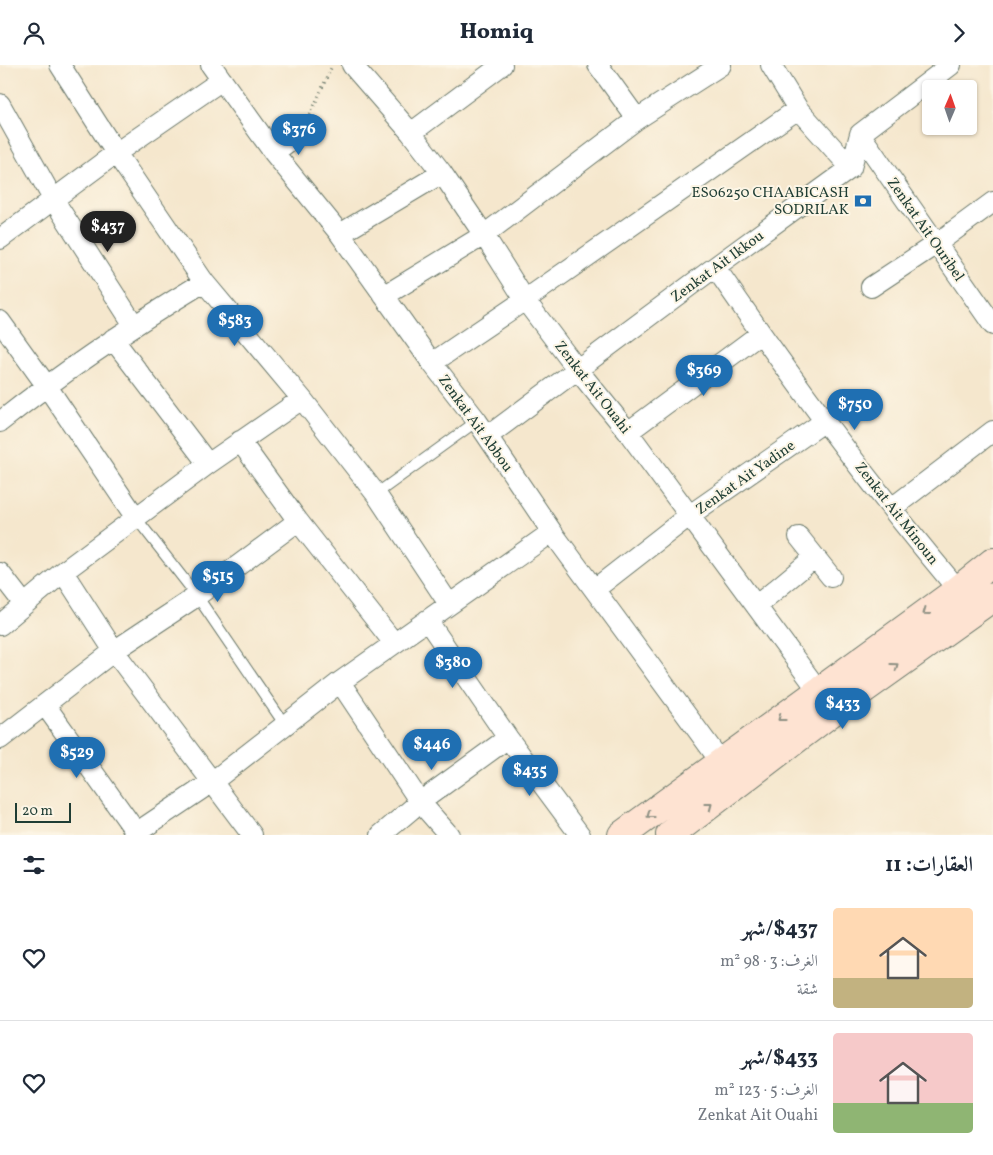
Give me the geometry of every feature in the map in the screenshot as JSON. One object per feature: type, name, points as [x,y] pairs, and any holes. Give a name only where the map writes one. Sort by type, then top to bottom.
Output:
[{"type":"main road","points":[[670,835],[737,785],[825,701],[993,562]]},
{"type":"main road","points":[[622,835],[722,762],[984,604]]},
{"type":"street","points":[[60,65],[116,153],[204,282],[302,399],[376,494],[449,604]]},
{"type":"street","points":[[411,133],[502,65]]},
{"type":"street","points":[[598,65],[637,119]]},
{"type":"street","points":[[771,65],[798,109],[852,168]]},
{"type":"street","points":[[852,168],[860,134],[951,65]]},
{"type":"street","name":"Zenkat Ait Ouahi","points":[[354,66],[442,173],[525,300],[628,432],[825,701]]},
{"type":"street","points":[[384,296],[484,235],[707,68]]},
{"type":"street","points":[[0,239],[116,153],[216,72]]},
{"type":"street","name":"Zenkat Ait Abbou","points":[[216,72],[274,153],[340,234],[432,363],[482,429],[552,532],[737,785]]},
{"type":"street","points":[[0,104],[53,199],[134,325]]},
{"type":"street","points":[[432,363],[798,109]]},
{"type":"street","points":[[274,153],[302,131]]},
{"type":"street","name":"Zenkat Ait Ouribel","points":[[860,134],[936,244],[992,320]]},
{"type":"street","name":"Zenkat Ait Ikkou","points":[[482,429],[577,369],[852,168]]},
{"type":"street","points":[[340,234],[442,173]]},
{"type":"street","points":[[871,287],[936,244],[993,202]]},
{"type":"street","name":"Zenkat Ait Minoun","points":[[715,267],[760,334],[892,508],[958,590],[984,604]]},
{"type":"street","points":[[0,422],[46,385],[112,339],[204,282]]},
{"type":"street","points":[[0,321],[136,518]]},
{"type":"street","points":[[628,432],[760,334]]},
{"type":"street","points":[[112,339],[208,464]]},
{"type":"street","points":[[0,625],[63,572],[208,464],[302,399]]},
{"type":"street","name":"Zenkat Ait Yadine","points":[[595,589],[690,515],[825,421]]},
{"type":"street","points":[[892,508],[993,431]]},
{"type":"street","points":[[240,441],[298,521],[394,643]]},
{"type":"street","points":[[0,739],[114,651],[197,596],[298,521]]},
{"type":"street","points":[[45,705],[134,834],[212,782],[340,682],[552,532]]},
{"type":"street","points":[[799,537],[832,577]]},
{"type":"street","points":[[756,606],[815,557]]},
{"type":"street","points":[[63,572],[114,651],[252,835]]},
{"type":"street","points":[[0,573],[24,604]]},
{"type":"street","points":[[427,620],[508,738],[580,835]]},
{"type":"street","points":[[340,682],[420,802],[449,835]]},
{"type":"street","points":[[380,835],[420,802],[508,738]]},
{"type":"lane","points":[[376,494],[482,429]]},
{"type":"lane","points":[[136,518],[197,596],[285,725]]},
{"type":"path","points":[[302,131],[332,65]]},
{"type":"place","name":"ES06250 CHAABICASH SODRILAK","points":[[863,201]]}]
